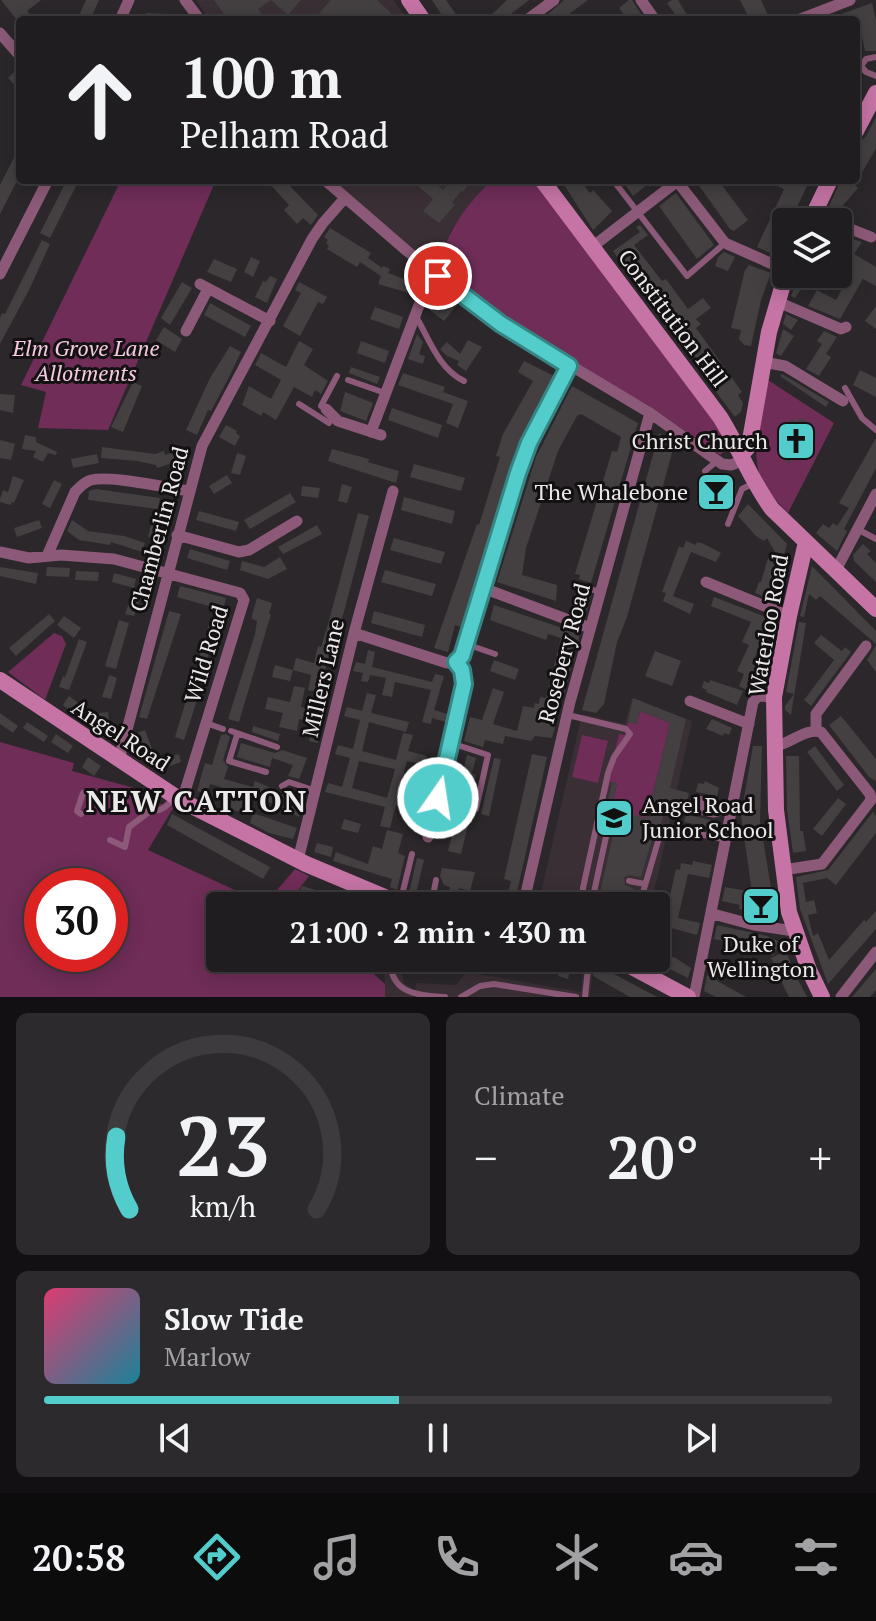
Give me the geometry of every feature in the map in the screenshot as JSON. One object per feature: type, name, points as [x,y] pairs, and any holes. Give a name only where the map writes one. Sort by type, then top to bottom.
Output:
[{"type":"street","points":[[532,16],[554,0]]},
{"type":"street","points":[[808,16],[850,0]]},
{"type":"street","points":[[0,33],[16,51]]},
{"type":"street","points":[[860,122],[876,94]]},
{"type":"street","points":[[0,274],[46,184]]},
{"type":"street","points":[[329,184],[432,271],[501,324],[650,413],[717,461],[731,465],[743,457],[749,446],[763,362],[782,288]]},
{"type":"street","name":"Constitution Hill","points":[[545,184],[720,417],[756,486],[772,509],[876,609]]},
{"type":"street","points":[[592,247],[673,184]]},
{"type":"street","points":[[681,184],[725,243],[772,265]]},
{"type":"street","points":[[816,208],[828,184]]},
{"type":"street","name":"Chamberlin Road","points":[[119,760],[204,441],[312,239],[344,199]]},
{"type":"street","points":[[852,230],[871,237]]},
{"type":"street","points":[[321,409],[338,421],[376,434],[385,393],[432,271]]},
{"type":"street","points":[[186,331],[204,286],[270,321]]},
{"type":"street","points":[[778,302],[841,329],[846,327]]},
{"type":"street","points":[[763,362],[785,366],[843,401]]},
{"type":"street","points":[[354,633],[447,663],[456,662],[462,656],[525,453],[569,366]]},
{"type":"street","name":"Rosebery Road","points":[[526,892],[590,628],[650,413]]},
{"type":"street","points":[[47,556],[75,492],[83,483],[93,479],[109,480],[190,491]]},
{"type":"street","name":"Millers Lane","points":[[302,866],[316,791],[384,504],[393,491]]},
{"type":"street","points":[[836,570],[875,497]]},
{"type":"street","points":[[177,535],[239,552],[249,550],[297,521]]},
{"type":"street","name":"Waterloo Road","points":[[806,542],[774,697],[777,823],[794,931],[822,997]]},
{"type":"street","points":[[0,552],[18,557],[114,559],[167,573]]},
{"type":"street","name":"Wild Road","points":[[167,573],[243,596],[206,723],[178,799]]},
{"type":"street","points":[[706,582],[789,616]]},
{"type":"street","points":[[483,588],[590,628]]},
{"type":"street","points":[[816,730],[816,714],[866,646]]},
{"type":"street","points":[[428,837],[464,684],[462,670],[456,662]]},
{"type":"street","name":"Angel Road","points":[[0,680],[178,799],[262,834],[302,866],[373,892]]},
{"type":"street","points":[[694,997],[727,840],[727,811],[755,698],[774,697]]},
{"type":"street","points":[[690,701],[749,724]]},
{"type":"street","points":[[776,746],[816,730]]},
{"type":"street","points":[[783,870],[822,864],[871,800],[870,794],[821,732],[816,730]]},
{"type":"street","points":[[713,914],[794,931]]},
{"type":"street","points":[[841,997],[876,952]]},
{"type":"street","points":[[642,972],[688,997]]},
{"type":"lane","points":[[876,57],[863,57],[861,66],[876,76]]},
{"type":"lane","points":[[616,184],[687,276],[725,243]]},
{"type":"lane","points":[[413,316],[437,356],[449,371],[464,381]]},
{"type":"lane","points":[[321,409],[337,376]]},
{"type":"lane","points":[[348,380],[385,393]]},
{"type":"lane","points":[[845,388],[862,418],[876,430]]},
{"type":"lane","points":[[299,404],[321,409],[329,423]]},
{"type":"lane","points":[[705,471],[717,461]]},
{"type":"lane","points":[[728,524],[742,489],[756,486]]},
{"type":"lane","points":[[859,530],[876,539]]},
{"type":"lane","points":[[574,584],[600,592]]},
{"type":"lane","points":[[466,644],[495,654]]},
{"type":"lane","points":[[568,715],[626,729],[630,734],[614,757],[608,773],[583,892]]},
{"type":"lane","points":[[206,723],[223,729]]},
{"type":"lane","points":[[266,772],[229,761],[234,733],[277,747]]},
{"type":"lane","points":[[451,743],[488,755],[476,809]]},
{"type":"lane","points":[[282,786],[289,782],[316,791]]},
{"type":"lane","points":[[81,814],[77,811],[83,793],[87,792]]},
{"type":"lane","points":[[110,840],[125,847],[129,827],[149,812],[167,807],[178,799]]},
{"type":"lane","points":[[139,806],[149,812]]},
{"type":"lane","points":[[594,892],[609,823]]},
{"type":"lane","points":[[676,829],[727,840]]},
{"type":"lane","points":[[643,892],[659,838]]},
{"type":"lane","points":[[401,892],[412,854]]},
{"type":"lane","points":[[434,892],[436,880]]},
{"type":"lane","points":[[629,881],[645,884]]},
{"type":"lane","points":[[392,972],[400,987],[416,994],[445,997]]},
{"type":"lane","points":[[585,997],[588,972]]},
{"type":"lane","points":[[655,979],[658,972]]},
{"type":"lane","points":[[461,997],[487,984],[576,997]]},
{"type":"lane","points":[[515,997],[516,987]]},
{"type":"shaded area","points":[[196,0],[393,0],[405,16],[206,16]]},
{"type":"shaded area","points":[[338,184],[489,184],[452,228],[438,271]]},
{"type":"shaded area","name":"Angel Road Junior School","points":[[632,698],[692,721],[654,892],[541,892],[582,714],[625,724]]},
{"type":"shaded area","points":[[384,972],[401,972],[404,983],[415,990],[416,983],[456,985],[467,972],[581,992],[583,972],[593,972],[590,997],[385,997]]},
{"type":"green space","name":"Elm Grove Lane Allotments","points":[[119,184],[214,184],[108,430],[38,428],[46,392],[21,385]]},
{"type":"green space","points":[[488,184],[536,184],[732,446],[720,455],[648,405],[541,345],[438,271],[445,245],[473,201]]},
{"type":"green space","points":[[768,380],[834,423],[788,513],[764,485],[757,460],[756,447]]},
{"type":"green space","points":[[54,633],[62,636],[66,644],[45,700],[8,672]]},
{"type":"green space","points":[[640,711],[670,723],[647,818],[611,811],[617,783],[610,782],[607,795],[604,794],[619,734],[625,735],[628,722],[637,724]]},
{"type":"green space","points":[[582,735],[608,741],[598,783],[572,777]]},
{"type":"green space","points":[[0,742],[74,763],[72,771],[145,791],[142,800],[151,805],[163,804],[167,800],[175,805],[148,850],[239,892],[206,892],[206,972],[372,972],[385,984],[385,997],[0,997]]},
{"type":"green space","points":[[295,869],[309,876],[297,892],[275,892]]},
{"type":"building","points":[[1,0],[41,0],[27,11],[31,16],[16,16],[16,19]]},
{"type":"building","points":[[86,0],[99,0],[92,16],[79,16]]},
{"type":"building","points":[[214,0],[271,0],[258,9],[263,16],[225,16]]},
{"type":"building","points":[[271,0],[301,0],[288,15]]},
{"type":"building","points":[[331,0],[377,0],[391,16],[317,16]]},
{"type":"building","points":[[432,0],[446,0],[457,16],[442,16]]},
{"type":"building","points":[[507,0],[529,0],[508,16],[490,16]]},
{"type":"building","points":[[564,0],[588,0],[566,16],[546,16]]},
{"type":"building","points":[[632,0],[642,16],[625,16],[619,8]]},
{"type":"building","points":[[678,0],[688,16],[676,16],[667,3]]},
{"type":"building","points":[[740,0],[761,0],[768,16],[748,16]]},
{"type":"building","points":[[872,3],[876,20],[876,51],[865,51],[860,36],[860,16],[836,16]]},
{"type":"building","points":[[146,13],[168,14],[168,16],[146,16]]},
{"type":"building","points":[[16,72],[16,86],[8,78]]},
{"type":"building","points":[[876,117],[876,148],[860,176],[860,143]]},
{"type":"building","points":[[16,154],[16,183],[0,214],[0,185]]},
{"type":"building","points":[[65,184],[77,184],[50,238],[40,233]]},
{"type":"building","points":[[270,184],[288,184],[318,215],[311,225],[303,218],[297,224],[284,210],[289,205]]},
{"type":"building","points":[[416,184],[436,184],[443,190],[448,184],[468,184],[439,223],[423,211],[433,199]]},
{"type":"building","points":[[564,184],[583,184],[612,211],[593,230]]},
{"type":"building","points":[[625,184],[648,184],[633,196]]},
{"type":"building","points":[[698,184],[721,184],[748,220],[734,231]]},
{"type":"building","points":[[773,184],[807,186],[797,208],[775,208],[784,189]]},
{"type":"building","points":[[839,184],[856,184],[858,188],[841,208],[828,208]]},
{"type":"building","points":[[676,193],[714,245],[697,259],[659,206]]},
{"type":"building","points":[[772,215],[772,254],[757,247]]},
{"type":"building","points":[[640,225],[648,235],[634,245],[662,281],[666,279],[688,309],[703,298],[711,308],[696,319],[701,324],[696,328],[742,392],[738,395],[743,403],[741,412],[736,416],[613,251],[640,232],[636,227]]},
{"type":"building","points":[[330,228],[371,253],[368,258],[382,268],[390,269],[388,273],[416,283],[412,294],[378,284],[381,276],[360,262],[357,267],[327,249],[328,240],[324,237]]},
{"type":"building","points":[[852,239],[862,242],[854,254],[876,267],[876,286],[863,279],[840,319],[808,306],[817,290],[836,300],[842,288],[852,288]]},
{"type":"building","points":[[42,240],[50,244],[0,344],[2,313],[5,314]]},
{"type":"building","points":[[724,252],[735,257],[728,271],[715,266]]},
{"type":"building","points":[[251,257],[260,261],[253,277],[244,272]]},
{"type":"building","points":[[214,259],[237,269],[231,282],[207,272]]},
{"type":"building","points":[[749,265],[771,273],[761,300],[751,346],[744,345],[739,339],[741,330],[731,328],[745,270]]},
{"type":"building","points":[[270,276],[277,279],[267,303],[255,297],[263,281],[266,282]]},
{"type":"building","points":[[182,282],[192,288],[170,325],[161,318]]},
{"type":"building","points":[[299,282],[327,297],[323,304],[318,302],[300,336],[283,326],[301,293],[295,290]]},
{"type":"building","points":[[794,288],[802,288],[795,298],[791,296]]},
{"type":"building","points":[[435,289],[457,305],[444,321],[427,308]]},
{"type":"building","points":[[210,303],[251,326],[245,337],[204,315]]},
{"type":"building","points":[[876,306],[876,329],[865,321]]},
{"type":"building","points":[[375,307],[403,317],[399,329],[370,319]]},
{"type":"building","points":[[786,314],[798,320],[791,330],[783,324]]},
{"type":"building","points":[[164,327],[182,339],[175,352],[156,340]]},
{"type":"building","points":[[783,329],[794,336],[781,356],[776,353]]},
{"type":"building","points":[[824,331],[837,337],[826,354],[831,357],[819,376],[806,369],[822,344],[817,341]]},
{"type":"building","points":[[417,334],[423,342],[419,354],[425,356],[423,364],[408,359]]},
{"type":"building","points":[[468,340],[482,347],[466,371],[457,365],[459,361],[440,349],[447,342],[460,354]]},
{"type":"building","points":[[299,341],[313,349],[304,365],[328,381],[321,394],[315,390],[312,397],[294,387],[276,420],[242,405],[249,386],[271,399],[281,380],[255,365],[261,353],[286,367]]},
{"type":"building","points":[[361,341],[389,351],[385,363],[357,353]]},
{"type":"building","points":[[230,346],[241,352],[197,435],[186,430],[210,378]]},
{"type":"building","points":[[524,361],[554,376],[515,452],[461,627],[455,625],[448,652],[434,648],[479,525],[500,457],[496,456],[503,434],[533,381],[518,372]]},
{"type":"building","points":[[351,367],[380,377],[377,384],[349,373]]},
{"type":"building","points":[[860,370],[876,378],[876,397],[853,385]]},
{"type":"building","points":[[403,373],[445,387],[443,392],[468,401],[458,428],[446,423],[453,404],[398,385]]},
{"type":"building","points":[[782,374],[829,402],[826,407],[780,376]]},
{"type":"building","points":[[133,382],[142,386],[123,432],[111,427]]},
{"type":"building","points":[[572,386],[638,423],[591,583],[575,574],[612,451],[617,452],[621,437],[581,414],[558,451],[526,548],[522,575],[557,585],[556,601],[497,582],[536,457]]},
{"type":"building","points":[[345,392],[373,403],[366,421],[340,411]]},
{"type":"building","points":[[0,394],[15,395],[13,413],[0,410]]},
{"type":"building","points":[[392,408],[442,425],[438,438],[388,420]]},
{"type":"building","name":"Christ Church","points":[[799,418],[813,424],[811,429],[817,432],[811,442],[805,439],[795,460],[792,458],[790,463],[782,459],[785,455],[781,453],[791,433],[786,430],[791,419],[797,422]]},
{"type":"building","points":[[226,425],[240,436],[235,446],[219,437]]},
{"type":"building","points":[[659,433],[675,442],[627,617],[617,642],[604,704],[596,713],[582,710]]},
{"type":"building","points":[[25,435],[36,437],[36,442],[57,452],[56,455],[48,453],[43,462],[33,457],[36,451],[22,449]]},
{"type":"building","points":[[876,438],[876,468],[844,529],[847,531],[837,551],[816,533],[823,524],[829,528],[833,523],[837,526],[849,508],[839,503]]},
{"type":"building","points":[[0,440],[15,444],[11,460],[0,458]]},
{"type":"building","points":[[102,447],[155,454],[164,451],[165,455],[179,450],[182,460],[157,468],[156,465],[137,461],[101,458]]},
{"type":"building","points":[[332,449],[399,471],[396,483],[328,461]]},
{"type":"building","points":[[237,453],[246,456],[240,475],[231,473]]},
{"type":"building","points":[[97,454],[99,463],[73,468],[71,459]]},
{"type":"building","points":[[414,464],[465,478],[461,491],[410,477]]},
{"type":"building","name":"The Whalebone","points":[[712,473],[720,476],[719,480],[736,487],[730,504],[721,500],[716,512],[696,503],[706,477]]},
{"type":"building","points":[[227,475],[232,483],[214,494],[209,486]]},
{"type":"building","points":[[13,476],[24,480],[14,503],[0,502],[3,490],[8,492]]},
{"type":"building","points":[[54,480],[62,484],[50,508],[42,504]]},
{"type":"building","points":[[342,484],[352,487],[347,503],[338,501]]},
{"type":"building","points":[[302,486],[320,488],[318,498],[301,496]]},
{"type":"building","points":[[96,489],[160,498],[158,509],[88,500],[89,491]]},
{"type":"building","points":[[290,493],[296,502],[250,529],[244,520]]},
{"type":"building","points":[[404,497],[455,511],[452,524],[401,510]]},
{"type":"building","points":[[748,504],[787,544],[772,600],[755,593],[768,558],[780,561],[767,538],[764,541],[756,536],[738,516]]},
{"type":"building","points":[[199,511],[239,522],[236,531],[196,520]]},
{"type":"building","points":[[358,513],[369,516],[345,608],[335,641],[332,640],[320,693],[308,690],[311,675],[293,670],[296,658],[314,663],[318,646],[321,647]]},
{"type":"building","points":[[153,517],[163,520],[158,540],[148,537]]},
{"type":"building","points":[[39,520],[42,528],[17,537],[14,528]]},
{"type":"building","points":[[72,520],[88,531],[124,536],[145,543],[142,552],[111,542],[110,545],[79,540],[67,531]]},
{"type":"building","points":[[317,525],[322,534],[283,554],[278,547]]},
{"type":"building","points":[[394,538],[445,552],[441,564],[390,550]]},
{"type":"building","points":[[686,541],[704,544],[721,553],[716,562],[691,552],[673,596],[694,604],[690,614],[663,601],[666,593],[662,592],[679,546],[683,548]]},
{"type":"building","points":[[863,544],[871,551],[867,554],[876,563],[876,582],[854,561],[853,555]]},
{"type":"building","points":[[190,549],[230,561],[227,570],[187,558]]},
{"type":"building","points":[[280,557],[287,569],[268,579],[240,570],[242,561],[264,567]]},
{"type":"building","points":[[812,566],[876,631],[876,644],[820,596],[816,600],[809,594],[804,617],[800,616]]},
{"type":"building","points":[[0,567],[38,573],[36,584],[0,576]]},
{"type":"building","points":[[47,567],[70,568],[69,577],[46,576]]},
{"type":"building","points":[[385,570],[436,584],[432,596],[381,582]]},
{"type":"building","points":[[76,571],[99,572],[98,581],[75,580]]},
{"type":"building","points":[[114,573],[136,579],[134,588],[112,582]]},
{"type":"building","points":[[180,586],[226,598],[223,610],[177,597]]},
{"type":"building","points":[[576,591],[591,595],[586,613],[570,612]]},
{"type":"building","points":[[133,592],[142,595],[134,616],[125,614]]},
{"type":"building","points":[[714,597],[774,620],[752,664],[759,667],[749,691],[739,686],[744,674],[737,671],[749,645],[742,642],[751,622],[711,606]]},
{"type":"building","points":[[257,598],[272,603],[271,614],[239,722],[228,719],[255,634],[257,621],[252,619],[252,615]]},
{"type":"building","points":[[494,605],[580,634],[552,738],[535,736],[531,741],[505,736],[503,744],[485,740],[483,747],[464,741],[470,717],[482,720],[493,688],[504,692],[493,724],[517,731],[523,706],[534,708],[535,703],[539,704],[540,697],[546,698],[561,638],[548,634],[546,640],[490,620]]},
{"type":"building","points":[[169,611],[181,614],[147,719],[139,717]]},
{"type":"building","points":[[374,611],[425,625],[422,637],[371,623]]},
{"type":"building","points":[[49,614],[55,621],[16,656],[9,648]]},
{"type":"building","points":[[64,616],[81,628],[74,638],[57,625]]},
{"type":"building","points":[[119,620],[129,623],[116,669],[105,666]]},
{"type":"building","points":[[799,622],[806,623],[791,715],[785,706],[794,694],[786,692]]},
{"type":"building","points":[[209,624],[218,626],[184,740],[175,737]]},
{"type":"building","points":[[821,635],[842,651],[845,647],[851,652],[811,706],[804,700],[834,660],[814,643]]},
{"type":"building","points":[[79,639],[87,642],[69,690],[59,687],[65,677]]},
{"type":"building","points":[[876,645],[876,672],[867,660]]},
{"type":"building","points":[[368,650],[375,652],[372,667],[432,682],[435,674],[444,676],[434,710],[448,714],[446,722],[432,718],[431,724],[422,722],[431,690],[395,682],[392,697],[382,695],[386,678],[370,675],[368,682],[361,681],[363,673],[353,671],[356,662],[365,664]]},
{"type":"building","points":[[655,651],[681,661],[672,686],[645,676]]},
{"type":"building","points":[[494,660],[519,669],[515,680],[490,671]]},
{"type":"building","points":[[275,665],[293,670],[290,681],[272,677]]},
{"type":"building","points":[[109,675],[117,678],[111,699],[102,697]]},
{"type":"building","points":[[710,680],[743,691],[737,705],[706,692],[702,688],[704,681],[709,683]]},
{"type":"building","points":[[294,686],[305,688],[301,707],[322,712],[319,724],[299,719],[297,731],[279,727],[283,713],[265,709],[268,697],[290,702]]},
{"type":"building","points":[[367,693],[376,695],[371,713],[409,722],[406,732],[369,722],[362,751],[396,760],[403,733],[413,735],[408,751],[427,756],[424,765],[407,761],[398,795],[411,799],[409,808],[396,805],[390,828],[380,826],[385,807],[325,792],[328,783],[342,787],[350,758],[335,754],[338,745],[353,749],[360,720],[344,716],[347,707],[362,711]],"holes":[[[359,761],[395,769],[387,798],[352,788]]]},
{"type":"building","points":[[69,696],[93,714],[108,712],[109,722],[87,725],[63,705]]},
{"type":"building","points":[[633,698],[686,719],[670,788],[689,793],[684,814],[665,809],[641,877],[629,875],[624,878],[625,885],[633,888],[632,892],[600,892],[616,822],[611,817],[604,819],[612,782],[617,783],[613,800],[632,805],[630,814],[647,818],[670,723],[640,711],[637,724],[628,722]]},
{"type":"building","points":[[0,713],[18,726],[13,733],[0,724]]},
{"type":"building","points":[[841,716],[876,759],[876,781],[869,777],[829,725]]},
{"type":"building","points":[[712,719],[732,728],[729,735],[724,733],[723,736],[706,729]]},
{"type":"building","points":[[27,722],[48,736],[44,742],[23,728]]},
{"type":"building","points":[[313,724],[322,726],[318,743],[309,741]]},
{"type":"building","points":[[253,726],[280,734],[278,741],[252,732]]},
{"type":"building","points":[[145,730],[153,752],[144,755],[137,733]]},
{"type":"building","points":[[56,734],[73,746],[68,753],[51,742]]},
{"type":"building","points":[[221,735],[230,737],[223,760],[228,767],[224,779],[253,787],[255,781],[294,798],[296,791],[305,794],[299,817],[245,794],[240,812],[229,809],[234,791],[210,784],[208,794],[197,791],[205,763],[212,765]]},
{"type":"building","points":[[241,743],[307,758],[299,779],[288,776],[293,765],[272,758],[270,767],[237,757]]},
{"type":"building","points":[[753,746],[762,746],[760,821],[776,918],[739,909],[740,905],[722,901],[725,887],[752,892],[741,815]]},
{"type":"building","points":[[815,746],[844,785],[837,791],[807,752]]},
{"type":"building","points":[[179,754],[181,762],[158,770],[155,761]]},
{"type":"building","points":[[532,754],[547,757],[517,892],[508,892],[511,881],[504,879]]},
{"type":"building","points":[[467,755],[476,758],[472,790],[463,788]]},
{"type":"building","points":[[786,756],[799,756],[800,831],[803,831],[806,851],[793,853],[787,809]]},
{"type":"building","points":[[88,757],[101,766],[94,776],[82,767]]},
{"type":"building","points":[[494,758],[501,759],[489,816],[481,814]]},
{"type":"building","points":[[427,764],[436,766],[432,783],[422,781]]},
{"type":"building","points":[[705,781],[719,788],[717,796],[696,792],[698,783],[704,784]]},
{"type":"building","points":[[456,790],[466,792],[461,809],[452,806]]},
{"type":"building","points":[[838,798],[846,804],[822,836],[813,829]]},
{"type":"building","points":[[687,811],[693,816],[711,820],[710,827],[684,822]]},
{"type":"building","points":[[873,812],[876,816],[876,833],[836,885],[827,878],[803,883],[806,902],[814,900],[817,913],[808,915],[813,936],[818,933],[829,960],[864,920],[866,922],[876,911],[876,929],[828,984],[800,909],[796,877],[828,870]]},
{"type":"building","points":[[253,813],[297,828],[293,839],[269,833],[250,823]]},
{"type":"building","points":[[172,814],[270,867],[263,879],[167,825]]},
{"type":"building","points":[[457,814],[470,817],[461,854],[448,851]]},
{"type":"building","points":[[344,819],[361,824],[358,833],[341,829]]},
{"type":"building","points":[[387,830],[403,834],[398,853],[405,856],[397,890],[390,887],[392,879],[333,861],[336,852],[368,864],[373,846],[382,849]]},
{"type":"building","points":[[317,843],[333,847],[331,857],[314,852]]},
{"type":"building","points":[[417,858],[424,860],[416,892],[409,892]]},
{"type":"building","points":[[693,861],[712,865],[709,878],[688,874],[678,918],[700,923],[697,935],[670,928],[670,895],[676,869],[680,870],[681,863],[692,865]]},
{"type":"building","points":[[442,868],[475,872],[470,891],[459,888],[458,892],[449,892],[450,887],[444,885],[440,876]]},
{"type":"building","points":[[302,886],[323,892],[298,892]]},
{"type":"building","points":[[717,925],[767,936],[780,942],[773,956],[744,942],[743,945],[714,939]]},
{"type":"building","points":[[786,951],[807,997],[789,997],[781,981],[771,958]]},
{"type":"building","points":[[674,957],[691,968],[688,978],[670,969],[670,958]]},
{"type":"building","points":[[876,969],[876,990],[870,997],[852,997]]},
{"type":"building","points":[[559,972],[570,972],[568,979],[558,976]]},
{"type":"building","points":[[594,972],[609,972],[657,997],[630,997],[593,976]]},
{"type":"building","points":[[707,975],[746,997],[716,997],[704,991]]},
{"type":"place","name":"Christ Church","points":[[796,441]]},
{"type":"place","name":"The Whalebone","points":[[716,492]]},
{"type":"place","name":"Angel Road Junior School","points":[[614,818]]},
{"type":"place","name":"Duke of Wellington","points":[[761,906]]},
{"type":"district","name":"NEW CATTON","points":[[197,802]]},
{"type":"route","points":[[438,276],[501,324],[569,366],[529,443],[462,656],[456,662],[462,670],[464,684],[438,798]]}]
